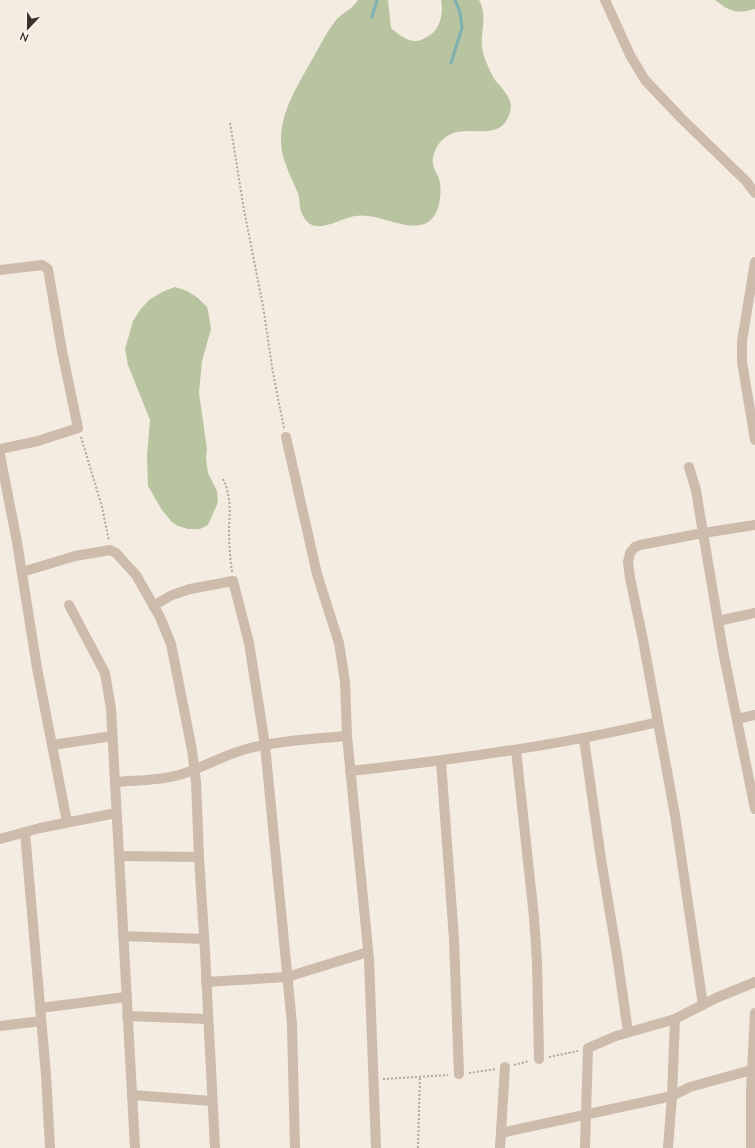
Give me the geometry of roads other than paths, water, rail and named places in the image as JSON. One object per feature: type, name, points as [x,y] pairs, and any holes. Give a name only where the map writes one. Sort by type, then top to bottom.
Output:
[{"type":"street","points":[[605,0],[630,55],[645,80],[682,119],[746,181],[755,193]]},
{"type":"street","points":[[755,262],[742,341],[742,362],[755,440]]},
{"type":"street","points":[[0,270],[42,265],[48,269],[62,351],[78,428],[38,441],[0,449]]},
{"type":"street","points":[[286,437],[317,574],[339,643],[345,682],[350,772],[368,952],[376,1148]]},
{"type":"street","points":[[0,455],[22,572],[37,668],[67,822]]},
{"type":"street","points":[[689,467],[696,490],[718,621],[755,809]]},
{"type":"street","points":[[702,1005],[676,815],[628,562],[630,552],[635,547],[640,545],[755,525]]},
{"type":"street","points":[[22,572],[75,556],[110,550],[116,553],[136,575],[166,630],[171,644],[195,770],[215,1148]]},
{"type":"street","points":[[153,606],[172,595],[190,589],[233,581],[249,642],[265,745],[292,1024],[296,1148]]},
{"type":"street","points":[[69,605],[99,659],[105,673],[111,709],[122,936],[135,1148]]},
{"type":"street","points":[[718,621],[755,613]]},
{"type":"street","points":[[737,718],[755,715]]},
{"type":"street","points":[[350,772],[441,762],[516,750],[584,738],[658,722]]},
{"type":"street","points":[[53,745],[112,736]]},
{"type":"street","points":[[115,782],[168,778],[195,770],[236,752],[265,745],[347,736]]},
{"type":"street","points":[[584,738],[628,1032]]},
{"type":"street","points":[[516,750],[534,916],[537,961],[539,1059]]},
{"type":"street","points":[[441,762],[453,932],[459,1074]]},
{"type":"street","points":[[0,839],[67,822],[116,813]]},
{"type":"street","points":[[25,832],[46,1075],[50,1148]]},
{"type":"street","points":[[119,856],[199,856]]},
{"type":"street","points":[[122,936],[204,939]]},
{"type":"street","points":[[206,982],[287,977],[368,952]]},
{"type":"street","points":[[585,1148],[588,1048],[628,1032],[675,1019],[733,990],[755,982]]},
{"type":"street","points":[[40,1008],[126,997]]},
{"type":"street","points":[[751,1148],[755,1013]]},
{"type":"street","points":[[127,1016],[208,1019]]},
{"type":"street","points":[[668,1148],[675,1019]]},
{"type":"street","points":[[0,1026],[41,1021]]},
{"type":"street","points":[[500,1148],[504,1067]]},
{"type":"street","points":[[501,1133],[672,1096],[690,1087],[754,1070]]},
{"type":"street","points":[[132,1095],[212,1101]]},
{"type":"waterway","points":[[372,17],[377,0]]},
{"type":"waterway","points":[[451,63],[462,28],[460,12],[455,0]]}]
